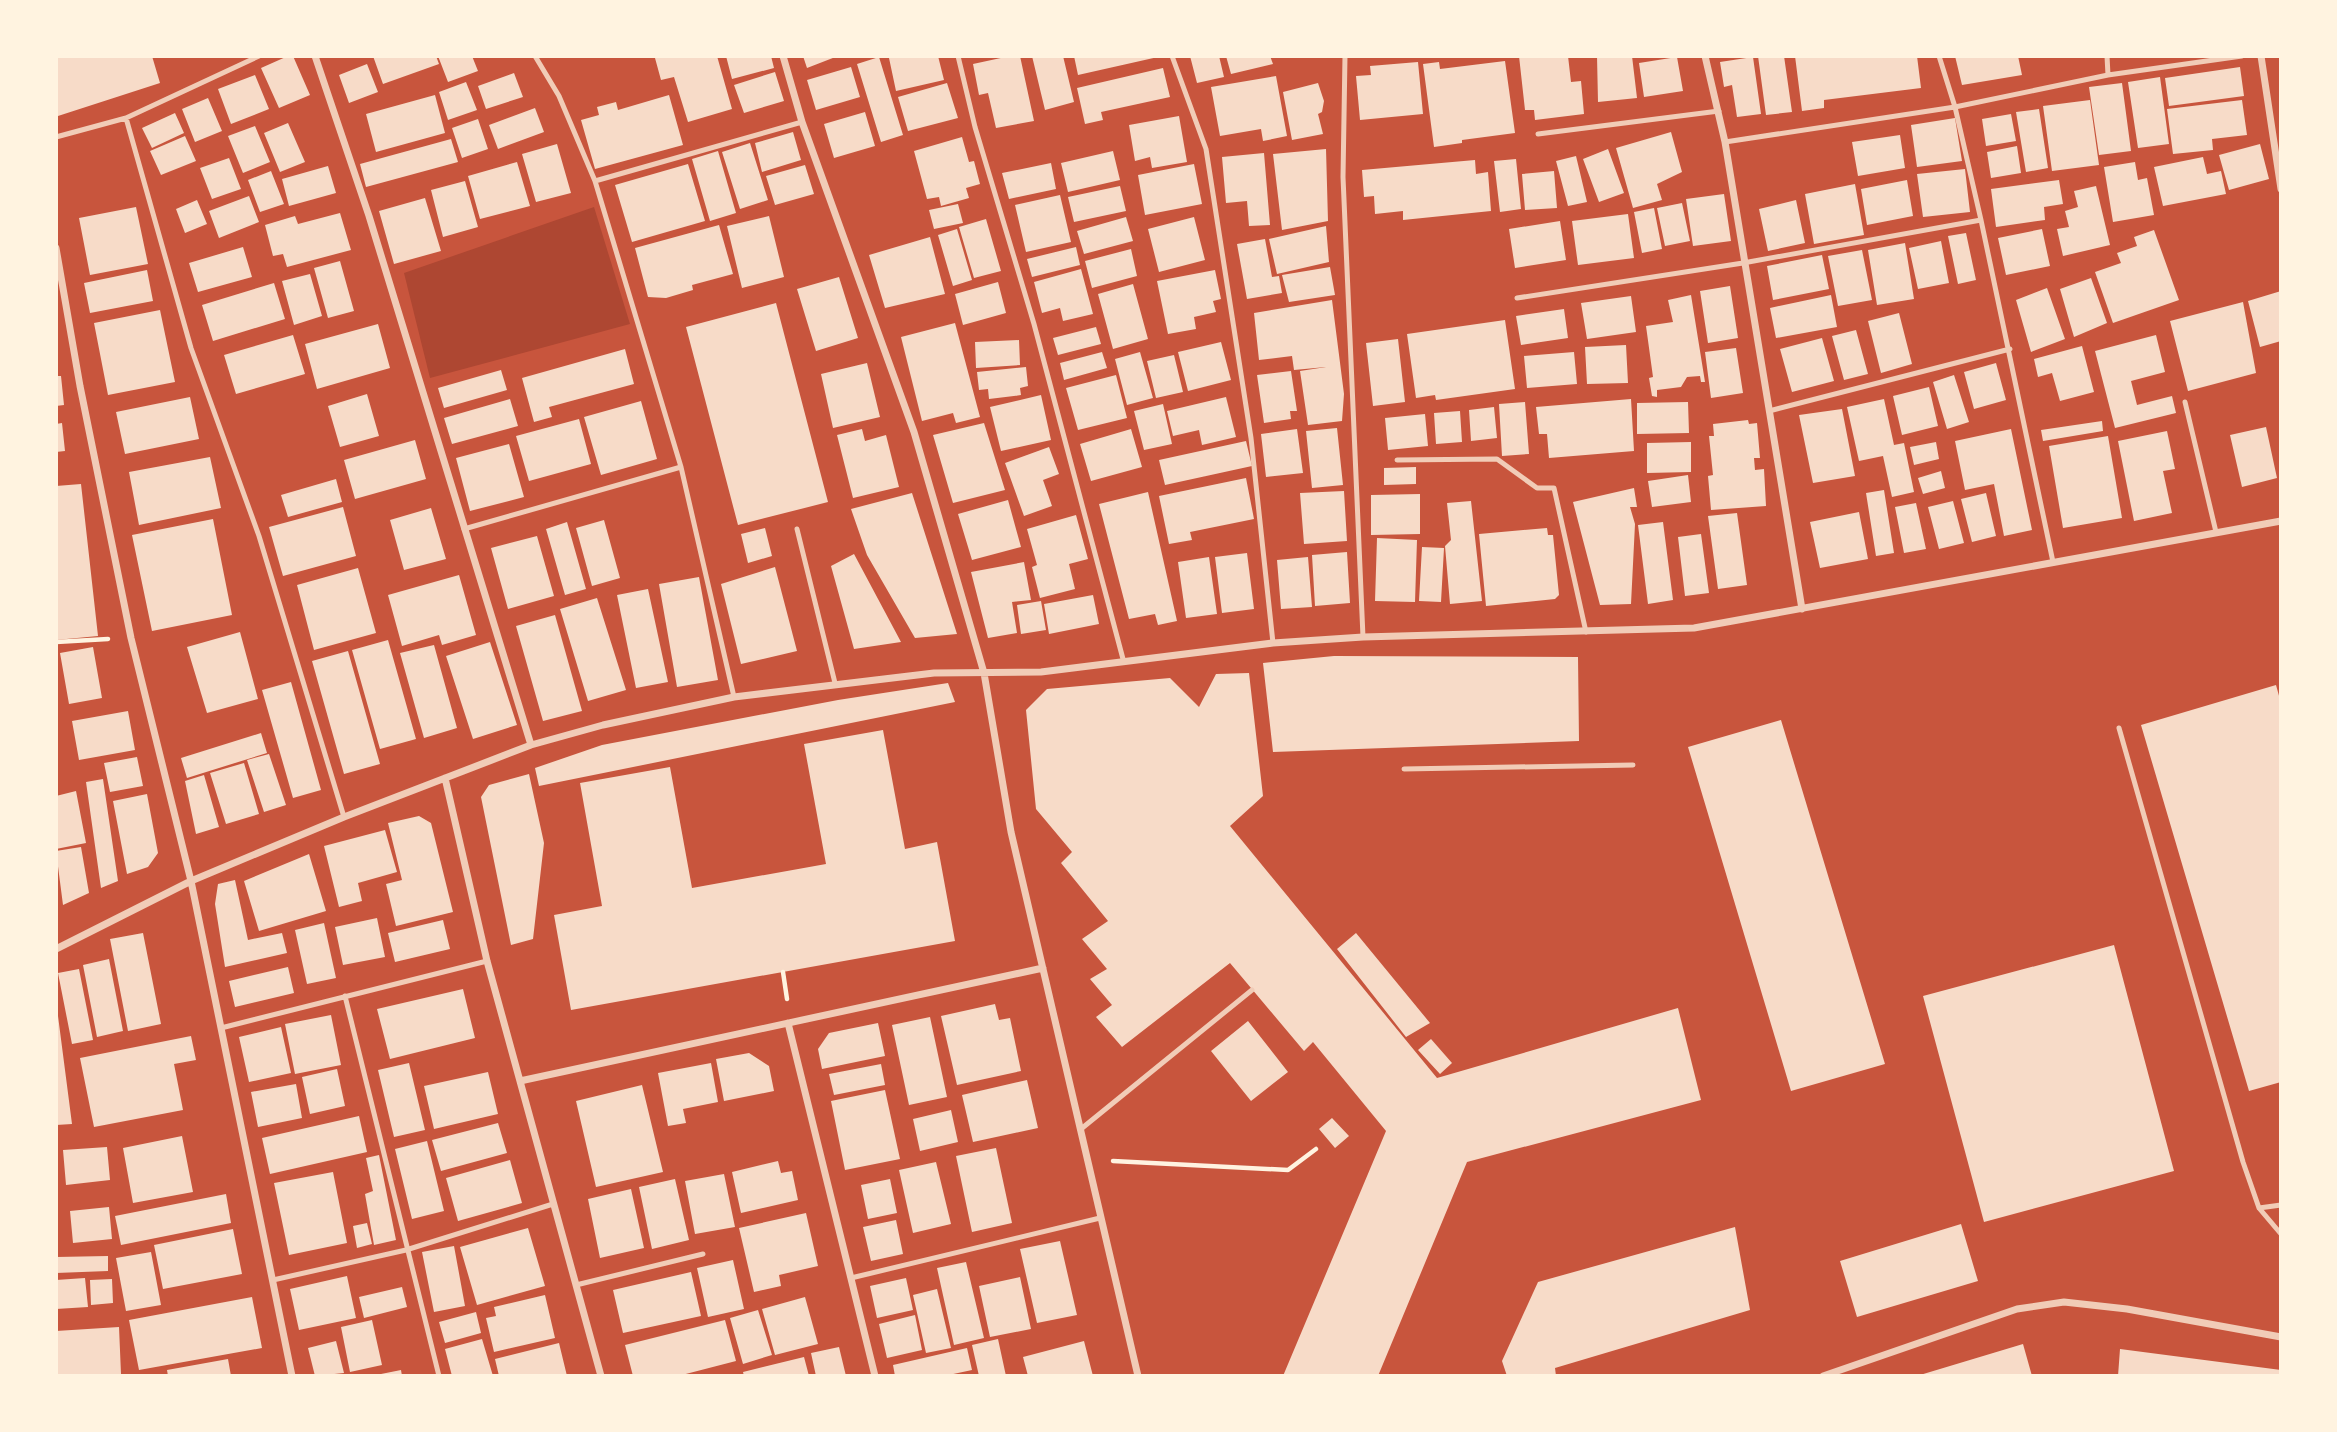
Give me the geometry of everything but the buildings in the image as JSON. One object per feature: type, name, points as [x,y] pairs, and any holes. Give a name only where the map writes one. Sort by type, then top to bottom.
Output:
[{"type":"street","points":[[315,56],[369,216],[531,745]]},
{"type":"street","points":[[783,56],[802,122],[914,432],[984,673],[1011,832],[1138,1376]]},
{"type":"street","points":[[1705,56],[1726,142],[1802,609]]},
{"type":"street","points":[[2260,56],[2281,189]]},
{"type":"street","points":[[56,248],[79,386],[131,638],[191,881],[292,1376]]},
{"type":"street","points":[[56,949],[191,881],[344,817],[531,745],[603,725],[734,697],[934,673],[1041,672],[1123,659],[1273,643],[1363,637],[1694,628],[2281,521]]},
{"type":"street","points":[[445,778],[487,961],[601,1376]]},
{"type":"street","points":[[520,1081],[1042,968]]},
{"type":"street","points":[[788,1023],[874,1376]]},
{"type":"street","points":[[1823,1376],[2017,1309],[2064,1302],[2127,1309],[2281,1337]]},
{"type":"lane","points":[[56,137],[126,118],[259,56]]},
{"type":"lane","points":[[535,56],[559,96],[595,181],[681,467],[734,697]]},
{"type":"lane","points":[[958,56],[975,127],[1034,324],[1123,659]]},
{"type":"lane","points":[[1172,56],[1206,149],[1251,438],[1273,643]]},
{"type":"lane","points":[[1345,56],[1343,177],[1363,637]]},
{"type":"lane","points":[[1938,56],[1955,107],[1982,220],[2011,349],[2053,562]]},
{"type":"lane","points":[[2107,56],[2108,75]]},
{"type":"lane","points":[[1726,142],[1955,107],[2108,75],[2242,56]]},
{"type":"lane","points":[[1538,134],[1719,111]]},
{"type":"lane","points":[[126,118],[191,348],[259,536],[344,817]]},
{"type":"lane","points":[[595,181],[802,122]]},
{"type":"lane","points":[[1517,298],[1744,263],[1982,220]]},
{"type":"lane","points":[[1769,411],[2011,349]]},
{"type":"lane","points":[[2185,402],[2216,532]]},
{"type":"lane","points":[[1396,460],[1497,459],[1536,488],[1554,488],[1586,632]]},
{"type":"lane","points":[[464,529],[681,467]]},
{"type":"lane","points":[[797,528],[835,683]]},
{"type":"lane","points":[[2119,728],[2243,1162],[2259,1208],[2281,1234]]},
{"type":"lane","points":[[1404,769],[1633,765]]},
{"type":"lane","points":[[222,1028],[487,961]]},
{"type":"lane","points":[[1081,1129],[1252,990]]},
{"type":"lane","points":[[345,996],[405,1250],[439,1376]]},
{"type":"lane","points":[[273,1280],[405,1250],[553,1204]]},
{"type":"lane","points":[[2259,1208],[2281,1205]]},
{"type":"lane","points":[[851,1278],[1100,1218]]},
{"type":"lane","points":[[576,1285],[703,1254]]},
{"type":"path","points":[[56,642],[131,638]]},
{"type":"path","points":[[783,972],[788,1005]]},
{"type":"path","points":[[1087,1160],[1288,1170],[1316,1149]]},
{"type":"shaded area","points":[[594,207],[630,324],[430,378],[404,273]]}]
